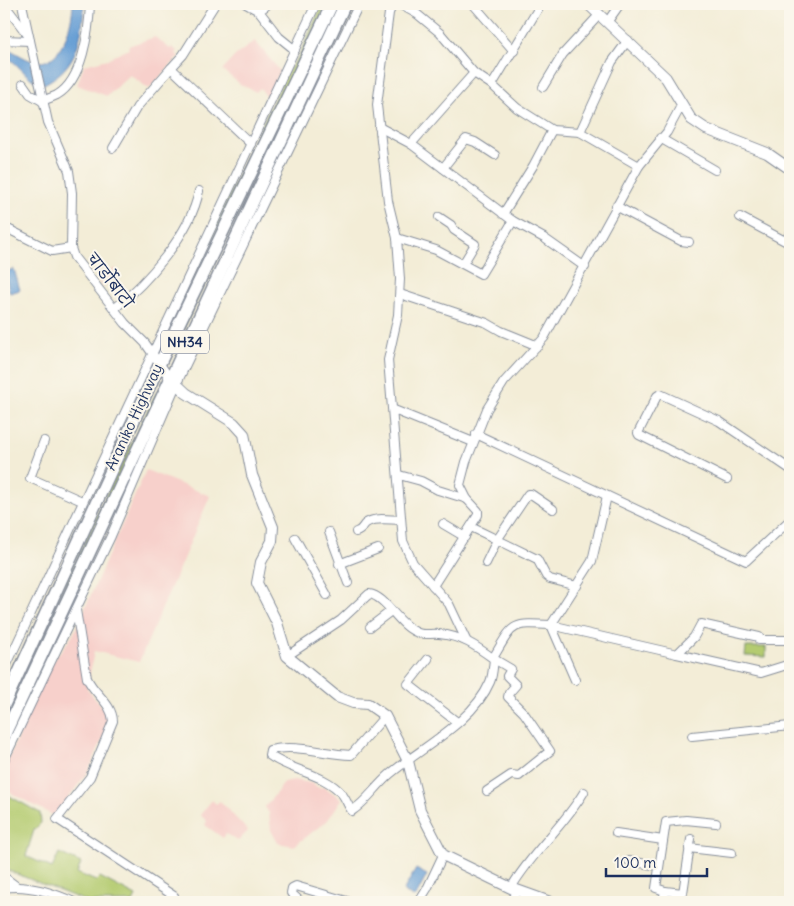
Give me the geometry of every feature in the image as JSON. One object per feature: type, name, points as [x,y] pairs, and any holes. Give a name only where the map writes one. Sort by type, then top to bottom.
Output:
[{"type":"highway","name":"Araniko Highway","points":[[4,705],[157,358],[332,4]]},
{"type":"highway","name":"Araniko Highway","points":[[4,736],[173,381],[345,4]]},
{"type":"main road","points":[[588,4],[604,17],[666,78],[691,119],[698,125],[767,153],[790,169]]},
{"type":"main road","points":[[173,381],[234,423],[244,434],[252,475],[274,527],[272,541],[261,562],[257,583],[277,623],[287,656],[337,697],[368,704],[385,716],[408,761],[420,810],[442,855],[514,889],[550,902]]},
{"type":"street","points":[[4,4],[29,38]]},
{"type":"street","name":"चार्डोबाटो","points":[[22,4],[48,122],[69,171],[72,193],[70,248],[74,257],[157,358],[173,381]]},
{"type":"street","points":[[22,84],[30,94],[42,98],[59,94],[70,82],[79,64],[87,38],[90,4]]},
{"type":"street","points":[[113,148],[142,101],[183,55],[215,4]]},
{"type":"street","points":[[246,4],[259,11],[279,37],[295,50]]},
{"type":"street","points":[[259,11],[266,6],[265,4]]},
{"type":"street","points":[[4,671],[82,501],[157,358],[251,144],[316,4]]},
{"type":"street","points":[[4,760],[111,536],[173,381],[359,4]]},
{"type":"street","points":[[393,4],[389,13],[377,95],[388,201],[397,238],[400,294],[388,360],[399,475],[400,520],[403,541],[410,557],[453,610],[466,640]]},
{"type":"street","points":[[399,4],[417,14],[440,33],[474,73],[492,85],[517,108],[552,130],[580,132],[639,166]]},
{"type":"street","points":[[473,4],[514,51]]},
{"type":"street","points":[[492,85],[541,4]]},
{"type":"street","points":[[543,86],[563,54],[620,4]]},
{"type":"street","points":[[4,40],[29,38]]},
{"type":"street","points":[[580,132],[612,62],[628,40]]},
{"type":"street","points":[[171,68],[251,144]]},
{"type":"street","points":[[411,144],[474,73]]},
{"type":"street","points":[[433,586],[471,527],[478,511],[461,490],[461,478],[487,409],[504,382],[538,346],[585,267],[639,166],[670,126],[682,104]]},
{"type":"street","points":[[379,127],[411,144],[503,214],[544,238],[585,267]]},
{"type":"street","points":[[503,214],[552,130]]},
{"type":"street","points":[[660,138],[714,170]]},
{"type":"street","points":[[443,168],[466,139],[475,142],[495,155]]},
{"type":"street","points":[[114,308],[162,262],[191,217],[199,191]]},
{"type":"street","points":[[616,206],[681,242],[689,242]]},
{"type":"street","points":[[439,217],[475,244],[463,264]]},
{"type":"street","points":[[740,217],[785,241],[790,234]]},
{"type":"street","points":[[397,238],[436,250],[481,274],[513,221]]},
{"type":"street","points":[[4,228],[52,251],[70,248]]},
{"type":"street","points":[[400,294],[487,323],[538,346]]},
{"type":"street","points":[[728,479],[639,435],[638,432],[657,396],[660,394],[719,421],[790,469]]},
{"type":"street","points":[[394,410],[475,438],[607,496],[746,562],[790,520]]},
{"type":"street","points":[[44,441],[30,478],[82,501]]},
{"type":"street","points":[[399,475],[420,480],[438,490],[467,499]]},
{"type":"street","points":[[486,563],[497,540],[528,494],[553,509]]},
{"type":"street","points":[[552,625],[592,561],[607,496]]},
{"type":"street","points":[[356,532],[361,530],[364,523],[368,521],[378,519],[400,520]]},
{"type":"street","points":[[443,524],[465,537]]},
{"type":"street","points":[[471,527],[537,559],[546,576],[550,579],[577,586]]},
{"type":"street","points":[[329,532],[348,582]]},
{"type":"street","points":[[295,538],[327,595]]},
{"type":"street","points":[[340,564],[378,549]]},
{"type":"street","points":[[287,656],[340,620],[369,594],[380,599],[402,624],[417,633],[456,636],[466,640],[511,669],[507,676],[516,685],[508,693],[508,697],[524,712],[550,751],[519,776],[511,776],[487,791]]},
{"type":"street","points":[[76,608],[76,621],[87,678],[90,686],[108,705],[113,721],[90,777],[57,820],[174,896],[170,902]]},
{"type":"street","points":[[370,628],[391,610]]},
{"type":"street","points":[[385,716],[351,755],[304,748],[279,748],[270,750],[269,755],[290,768],[310,774],[341,793],[352,812],[364,802],[379,783],[423,752],[471,709],[491,681],[494,659],[513,626],[520,624],[552,625],[761,673],[790,664]]},
{"type":"street","points":[[677,654],[694,637],[701,624],[759,637],[759,640],[790,640]]},
{"type":"street","points":[[552,625],[574,680]]},
{"type":"street","points":[[428,659],[408,684],[457,722]]},
{"type":"street","points":[[692,736],[790,726]]},
{"type":"street","points":[[512,902],[514,889],[521,870],[559,828],[584,792]]},
{"type":"street","points":[[690,839],[683,893],[656,888],[666,822],[686,820],[716,823]]},
{"type":"street","points":[[616,833],[663,840]]},
{"type":"street","points":[[689,848],[732,853]]},
{"type":"street","points":[[419,902],[427,890],[442,855]]},
{"type":"street","points":[[629,861],[659,866]]},
{"type":"street","points":[[4,877],[16,886]]},
{"type":"street","points":[[4,888],[16,886],[56,894],[74,902]]},
{"type":"street","points":[[301,902],[291,893],[292,888],[296,886],[350,902]]},
{"type":"street","points":[[663,902],[665,891]]},
{"type":"shaded area","points":[[155,37],[170,49],[172,47],[179,56],[149,89],[130,75],[107,96],[77,85],[84,65],[108,59],[129,49],[128,46]]},
{"type":"shaded area","points":[[255,41],[280,71],[268,98],[260,88],[256,92],[240,84],[222,70],[236,55]]},
{"type":"shaded area","points":[[115,268],[120,274],[103,287],[98,280]]},
{"type":"shaded area","points":[[146,470],[210,496],[139,662],[94,651],[87,689],[107,713],[109,718],[107,729],[88,772],[54,816],[4,789],[4,769],[46,670],[73,635]]},
{"type":"shaded area","points":[[294,780],[311,783],[319,788],[324,787],[342,799],[327,821],[294,846],[278,843],[271,830],[269,813],[265,807],[285,782]]},
{"type":"shaded area","points":[[212,800],[216,804],[220,801],[248,831],[238,841],[226,834],[223,838],[205,825],[207,821],[200,815]]},
{"type":"green space","points":[[322,4],[327,4],[165,340],[203,251],[286,74],[299,56]]},
{"type":"green space","points":[[338,4],[341,4],[176,344]]},
{"type":"green space","points":[[158,393],[4,719],[108,491]]},
{"type":"green space","points":[[746,647],[766,647],[766,657],[745,656]]},
{"type":"green space","points":[[4,793],[40,813],[41,823],[34,830],[26,856],[52,868],[59,853],[81,863],[77,873],[96,881],[100,877],[136,896],[133,902],[88,902],[4,869]]},
{"type":"water","points":[[73,4],[84,4],[82,28],[71,60],[55,77],[44,84],[39,83],[4,56],[4,47],[36,62],[48,60],[55,55],[65,39],[71,21]]},
{"type":"water","points":[[14,269],[20,290],[10,293],[4,272]]},
{"type":"water","points":[[416,869],[427,875],[415,898],[403,891]]}]
